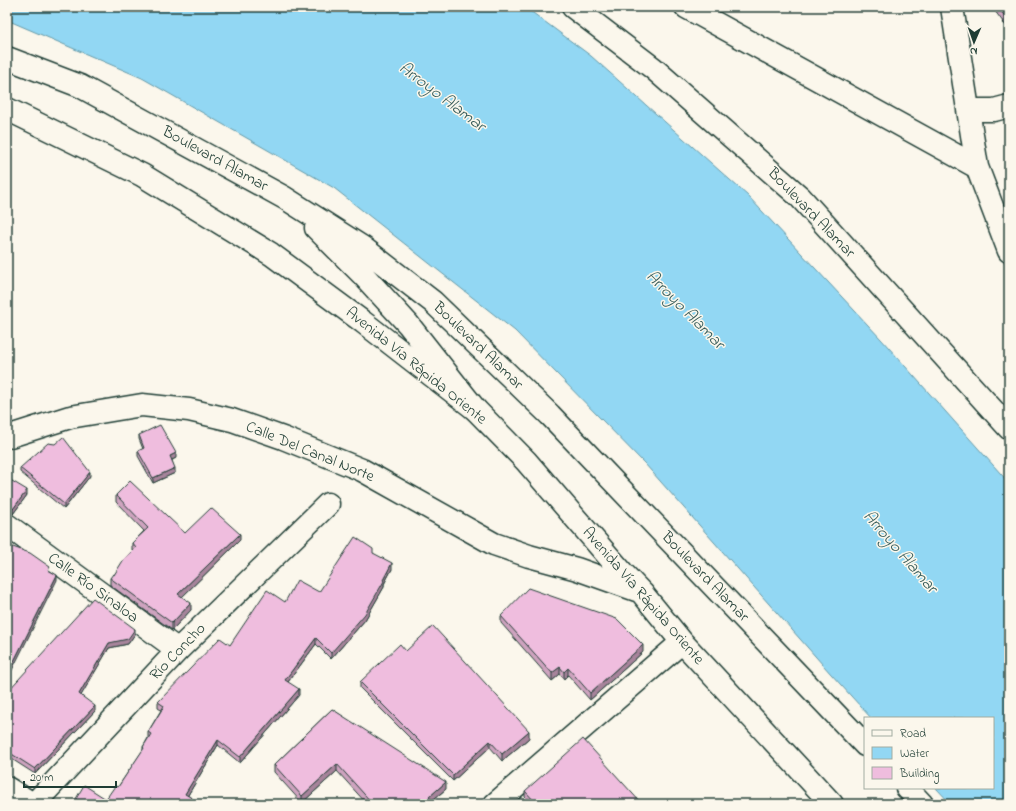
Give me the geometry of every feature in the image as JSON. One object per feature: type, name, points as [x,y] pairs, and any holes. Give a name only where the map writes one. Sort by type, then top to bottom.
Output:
[{"type":"main road","name":"Boulevard Alamar","points":[[573,7],[653,68],[800,197],[1009,428]]},
{"type":"main road","points":[[686,7],[978,168]]},
{"type":"main road","points":[[952,7],[978,168],[1009,252]]},
{"type":"main road","name":"Boulevard Alamar","points":[[7,58],[80,86],[285,198],[362,247],[433,302],[550,415],[864,743]]},
{"type":"main road","points":[[968,110],[994,110],[1009,106]]},
{"type":"main road","name":"Avenida Vía Rápida Oriente","points":[[7,109],[142,175],[271,254],[363,322],[475,409],[526,462],[622,572],[642,592],[682,642],[832,804]]},
{"type":"main road","points":[[285,198],[364,276],[408,324],[475,409]]},
{"type":"main road","name":"Calle Del Canal Norte","points":[[7,437],[70,417],[142,405],[189,410],[232,420],[283,438],[362,470],[494,544],[529,556],[578,569],[642,592]]},
{"type":"main road","name":"Río Concho","points":[[33,804],[178,650],[328,504]]},
{"type":"main road","name":"Calle Río Sinaloa","points":[[7,526],[178,650]]},
{"type":"main road","points":[[495,804],[682,642]]},
{"type":"main road","points":[[7,788],[33,804]]},
{"type":"main road","points":[[908,789],[922,804]]},
{"type":"water","name":"Arroyo Alamar","points":[[7,7],[525,7],[591,56],[748,196],[881,339],[1009,483],[1009,804],[951,804],[937,789],[994,789],[994,717],[870,717],[645,464],[515,331],[334,188],[142,78],[7,20]]},
{"type":"building","points":[[998,7],[1009,7],[1009,22]]},
{"type":"building","points":[[160,425],[176,453],[170,456],[175,468],[153,478],[138,451],[144,448],[139,435]]},
{"type":"building","points":[[63,437],[90,472],[64,504],[20,468],[48,443],[55,444]]},
{"type":"building","points":[[7,478],[27,490],[13,509],[7,505]]},
{"type":"building","points":[[130,481],[185,533],[211,508],[240,534],[178,594],[191,603],[172,623],[110,578],[113,574],[114,575],[124,559],[136,548],[132,543],[148,528],[116,495]]},
{"type":"building","points":[[355,537],[373,549],[373,553],[392,563],[383,580],[384,581],[365,614],[331,653],[316,638],[285,680],[299,689],[240,757],[218,740],[185,794],[192,798],[189,804],[73,804],[84,785],[106,799],[115,786],[118,787],[144,748],[143,747],[151,734],[148,732],[164,706],[158,702],[220,638],[230,645],[267,590],[285,602],[297,580],[319,592]]},
{"type":"building","points":[[7,545],[30,553],[50,567],[48,570],[57,575],[7,675]]},
{"type":"building","points":[[528,588],[617,619],[643,645],[590,693],[568,668],[564,672],[560,667],[552,673],[501,616]]},
{"type":"building","points":[[93,598],[135,629],[128,639],[109,643],[79,694],[95,706],[35,769],[7,751],[7,692]]},
{"type":"building","points":[[433,626],[529,731],[502,754],[490,741],[453,775],[360,682],[400,644],[406,651]]},
{"type":"building","points":[[332,709],[446,782],[429,797],[435,804],[373,804],[337,764],[302,796],[274,765]]},
{"type":"building","points":[[583,739],[642,804],[537,804],[525,791]]}]
